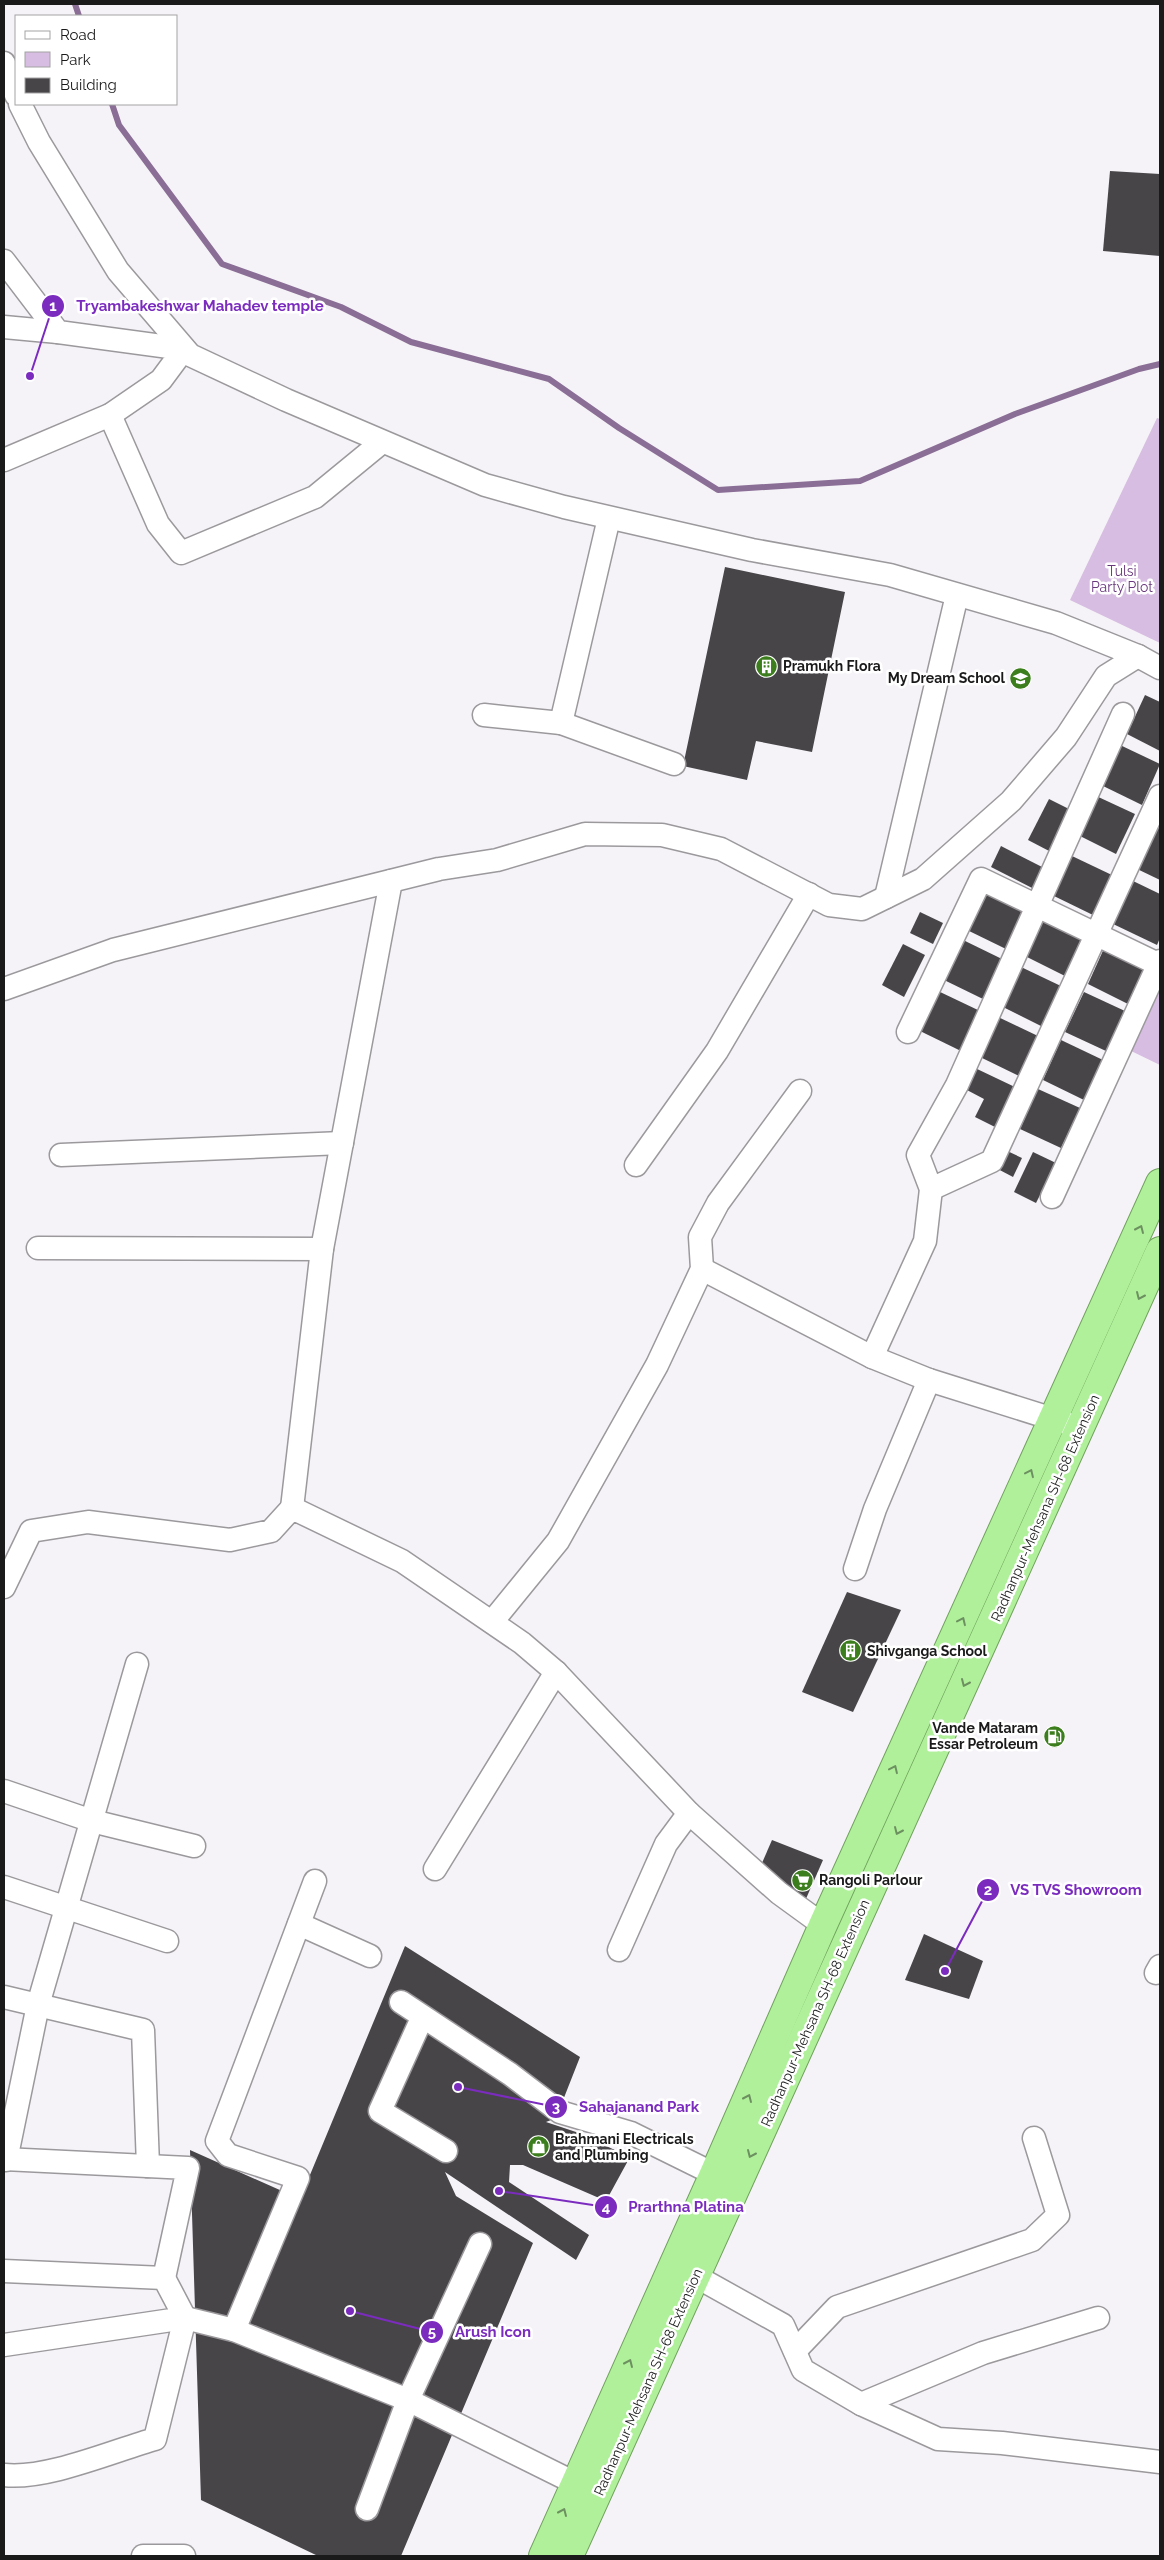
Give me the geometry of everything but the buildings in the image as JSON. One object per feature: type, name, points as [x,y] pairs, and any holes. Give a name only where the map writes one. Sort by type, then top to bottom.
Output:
[{"type":"highway","points":[[543,2556],[575,2483],[685,2270],[714,2174],[823,1925],[1160,1183]]},
{"type":"highway","name":"Radhanpur-Mehsana SH-68 Extension","points":[[569,2556],[685,2270],[1081,1428],[1160,1251]]},
{"type":"street","points":[[4,63],[15,92]]},
{"type":"street","points":[[20,105],[39,142],[118,271],[190,356],[382,442],[485,485],[609,518],[752,550],[890,576],[1056,623],[1138,656],[1160,668]]},
{"type":"street","points":[[4,261],[58,332]]},
{"type":"street","points":[[4,327],[58,332],[184,349]]},
{"type":"street","points":[[4,460],[110,415],[161,380],[184,349]]},
{"type":"street","points":[[110,415],[158,524],[181,553],[315,497],[382,442]]},
{"type":"street","points":[[561,723],[609,518]]},
{"type":"street","points":[[886,897],[956,595]]},
{"type":"street","points":[[4,989],[113,950],[439,869],[497,860],[585,834],[662,835],[720,849],[829,905],[862,909],[924,879],[1011,801],[1066,737],[1106,676],[1138,656]]},
{"type":"street","points":[[872,1357],[925,1241],[931,1189],[918,1155],[957,1085],[1123,714]]},
{"type":"street","points":[[484,715],[561,723],[674,764]]},
{"type":"street","points":[[931,1189],[992,1161],[1160,796]]},
{"type":"street","points":[[908,1032],[981,879],[1160,963],[1052,1197]]},
{"type":"street","points":[[4,1587],[31,1531],[88,1522],[230,1540],[271,1531],[292,1508],[322,1249],[391,881]]},
{"type":"street","points":[[636,1165],[717,1051],[809,894]]},
{"type":"street","points":[[492,1622],[558,1541],[657,1365],[702,1269],[700,1237],[718,1203],[800,1091]]},
{"type":"street","points":[[61,1155],[342,1143]]},
{"type":"street","points":[[38,1248],[322,1249]]},
{"type":"street","points":[[702,1269],[872,1357],[929,1380],[1081,1428]]},
{"type":"street","points":[[855,1568],[874,1509],[929,1380]]},
{"type":"street","points":[[292,1508],[402,1561],[522,1643],[556,1672],[689,1813],[780,1893],[823,1925]]},
{"type":"street","points":[[4,2475],[16,2476],[57,2469],[155,2439],[185,2318],[164,2278],[188,2168],[5,2160],[38,2005],[137,1664]]},
{"type":"street","points":[[435,1869],[556,1672]]},
{"type":"street","points":[[4,1791],[92,1820],[194,1846]]},
{"type":"street","points":[[619,1950],[666,1844],[689,1813]]},
{"type":"street","points":[[234,2330],[298,2178],[228,2155],[216,2142],[315,1881]]},
{"type":"street","points":[[4,1887],[167,1941]]},
{"type":"street","points":[[299,1924],[370,1956]]},
{"type":"street","points":[[4,1997],[142,2030],[148,2166]]},
{"type":"street","points":[[401,2002],[422,2018],[510,2074],[560,2112],[631,2133],[714,2174]]},
{"type":"street","points":[[422,2018],[380,2111],[446,2151]]},
{"type":"street","points":[[794,2350],[836,2307],[1032,2240],[1058,2215],[1034,2138]]},
{"type":"street","points":[[366,2508],[408,2400],[480,2244]]},
{"type":"street","points":[[685,2270],[783,2325],[803,2370],[861,2404],[938,2439],[1002,2443],[1160,2462]]},
{"type":"street","points":[[4,2271],[164,2278]]},
{"type":"street","points":[[4,2345],[185,2318],[234,2330],[408,2400],[575,2483]]},
{"type":"street","points":[[861,2404],[983,2353],[1098,2318]]},
{"type":"street","points":[[143,2556],[184,2556]]},
{"type":"green space","name":"Tulsi Party Plot","points":[[1157,418],[1160,419],[1160,643],[1070,600]]},
{"type":"green space","points":[[1160,980],[1160,1065],[1127,1049]]},
{"type":"waterway","points":[[75,4],[79,15]]},
{"type":"waterway","points":[[112,105],[119,125],[222,264],[341,307],[411,342],[549,379],[619,428],[718,490],[860,481],[1015,414],[1139,369],[1160,364]]},
{"type":"place","name":"Tryambakeshwar Mahadev temple","points":[[30,376]]},
{"type":"place","name":"Pramukh Flora","points":[[767,666]]},
{"type":"place","name":"My Dream School","points":[[1021,678]]},
{"type":"place","name":"Shivganga School","points":[[851,1651]]},
{"type":"place","name":"Vande Mataram Essar Petroleum","points":[[1054,1736]]},
{"type":"place","name":"Rangoli Parlour","points":[[803,1880]]},
{"type":"place","name":"VS TVS Showroom","points":[[945,1971]]},
{"type":"place","name":"Sahajanand Park","points":[[458,2087]]},
{"type":"place","name":"Brahmani Electricals and Plumbing","points":[[539,2147]]},
{"type":"place","name":"Prarthna Platina","points":[[499,2191]]},
{"type":"place","name":"Arush Icon","points":[[350,2311]]}]
